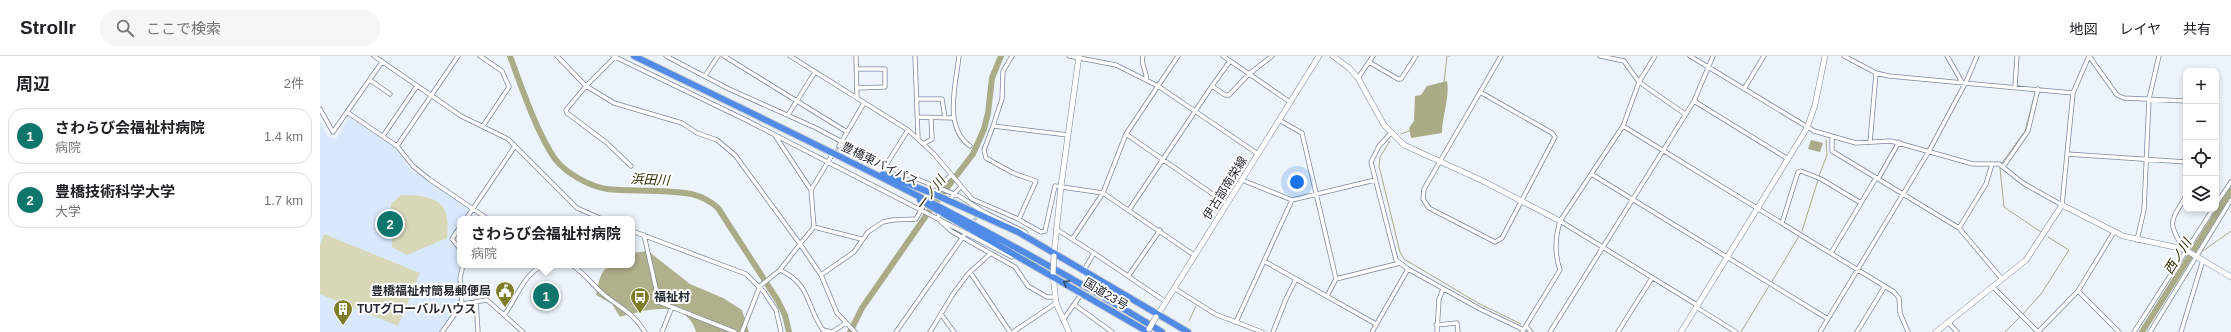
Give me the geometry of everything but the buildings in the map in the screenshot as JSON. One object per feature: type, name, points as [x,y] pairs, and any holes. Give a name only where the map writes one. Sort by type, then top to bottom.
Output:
[{"type":"highway","name":"豊橋東バイパス","points":[[634,56],[832,155],[912,192],[918,199],[940,211]]},
{"type":"highway","points":[[832,155],[935,192],[1030,239],[1084,270],[1157,316],[1188,332]]},
{"type":"highway","points":[[940,211],[1042,260],[1149,330],[1162,332]]},
{"type":"highway","name":"国道23号","points":[[940,211],[1149,330]]},
{"type":"street","points":[[374,56],[461,116],[508,139],[577,208],[595,216]]},
{"type":"street","points":[[397,146],[458,56]]},
{"type":"street","points":[[480,56],[502,71],[508,87],[483,126]]},
{"type":"street","points":[[558,56],[586,86],[614,103],[682,123],[723,145],[735,155],[821,275],[837,313],[855,332]]},
{"type":"street","points":[[631,166],[607,143],[567,113],[567,106],[615,56],[697,95],[776,137],[936,218],[971,234],[1018,260],[1027,261]]},
{"type":"street","points":[[666,56],[841,141],[886,165],[954,194],[1025,232],[1030,239]]},
{"type":"street","points":[[705,76],[718,56]]},
{"type":"street","points":[[724,56],[848,132]]},
{"type":"street","points":[[790,56],[908,130],[924,144],[972,199],[984,206],[1019,219],[1039,232],[1044,232],[1055,186],[1103,193],[1160,230],[1194,255]]},
{"type":"street","points":[[856,56],[857,97]]},
{"type":"street","points":[[915,56],[918,138]]},
{"type":"street","points":[[959,56],[954,118],[962,140],[970,146]]},
{"type":"street","points":[[1012,56],[1003,71],[1002,99],[984,150],[986,158],[1013,173],[1036,181],[1019,219]]},
{"type":"street","points":[[1069,56],[1116,65],[1158,86],[1258,154]]},
{"type":"street","points":[[1143,56],[1141,64],[1147,76],[1146,80]]},
{"type":"street","points":[[1073,238],[1103,193],[1126,134],[1178,56]]},
{"type":"street","points":[[1223,56],[1290,102]]},
{"type":"street","points":[[1212,86],[1225,95],[1229,95],[1250,74],[1272,56]]},
{"type":"street","name":"伊古部南栄線","points":[[1149,330],[1194,255],[1319,56]]},
{"type":"street","points":[[1333,56],[1349,68],[1358,78],[1391,133],[1404,146],[1560,221],[1736,332]]},
{"type":"street","points":[[1358,78],[1373,56]]},
{"type":"street","points":[[1369,62],[1398,79],[1401,79],[1416,56]]},
{"type":"street","points":[[1480,92],[1552,133],[1555,137],[1502,238],[1495,242],[1489,241],[1429,208],[1425,203],[1424,189],[1439,162],[1501,56]]},
{"type":"street","points":[[1600,56],[1624,61],[1639,82],[1685,114]]},
{"type":"street","points":[[1524,330],[1560,270],[1557,261],[1555,237],[1560,221],[1592,176],[1623,126],[1639,82],[1655,56]]},
{"type":"street","points":[[1690,56],[1806,128],[1856,143],[1899,142],[1973,164],[1992,164],[2003,167],[2023,183],[2114,232],[2137,240],[2186,250],[2231,277]]},
{"type":"street","points":[[1550,332],[1694,101],[1713,56]]},
{"type":"street","points":[[1744,89],[1764,56]]},
{"type":"street","points":[[1681,332],[1758,209],[1806,128],[1815,105],[1825,56]]},
{"type":"street","points":[[1844,56],[1876,73],[2073,93]]},
{"type":"street","points":[[1947,56],[1964,82]]},
{"type":"street","points":[[1820,332],[1929,151],[1977,56]]},
{"type":"street","points":[[2014,87],[2017,56]]},
{"type":"street","points":[[2089,56],[2117,95],[2124,98],[2183,101]]},
{"type":"street","points":[[1936,332],[2029,257],[2062,205],[2073,93],[2089,56]]},
{"type":"street","points":[[2137,240],[2144,210],[2149,99],[2159,56]]},
{"type":"street","points":[[1069,332],[1054,297],[1053,274],[1055,229],[1079,57]]},
{"type":"street","points":[[1129,210],[1230,60]]},
{"type":"street","points":[[320,109],[333,132],[382,62]]},
{"type":"street","points":[[856,69],[883,68],[885,81],[885,87],[857,88]]},
{"type":"street","points":[[788,115],[815,72]]},
{"type":"street","points":[[1870,142],[1876,73]]},
{"type":"street","points":[[370,80],[390,94]]},
{"type":"street","points":[[383,136],[417,86]]},
{"type":"street","points":[[2003,167],[2028,131],[2038,89]]},
{"type":"street","points":[[917,99],[942,99],[945,118]]},
{"type":"street","points":[[1694,101],[1788,159]]},
{"type":"street","points":[[839,146],[864,103]]},
{"type":"street","points":[[347,112],[397,146],[413,166],[484,216]]},
{"type":"street","points":[[918,117],[954,118]]},
{"type":"street","points":[[924,144],[932,139],[931,118]]},
{"type":"street","points":[[1279,120],[1302,134],[1336,279],[1327,296]]},
{"type":"street","points":[[993,126],[1030,129],[1068,136]]},
{"type":"street","points":[[1623,126],[1885,286],[1899,298],[1900,313],[1908,332]]},
{"type":"street","points":[[886,165],[908,130]]},
{"type":"street","points":[[1391,133],[1379,146],[1371,162],[1394,256],[1408,269],[1480,309],[1531,332]]},
{"type":"street","points":[[1126,134],[1227,204]]},
{"type":"street","points":[[742,332],[760,287],[780,270],[814,227],[811,190],[776,137]]},
{"type":"street","points":[[1832,137],[1832,151],[1959,228],[2002,279]]},
{"type":"street","points":[[1831,253],[1899,142]]},
{"type":"street","points":[[468,216],[515,146]]},
{"type":"street","points":[[2068,154],[2183,162]]},
{"type":"street","points":[[811,190],[832,155]]},
{"type":"street","points":[[1959,228],[1986,184],[1992,164]]},
{"type":"street","points":[[1782,223],[1798,172],[1801,171],[1821,179],[1861,203]]},
{"type":"street","points":[[935,192],[951,175]]},
{"type":"street","points":[[1592,176],[1828,319]]},
{"type":"street","points":[[1242,180],[1292,200],[1375,180]]},
{"type":"street","points":[[2219,200],[2231,182]]},
{"type":"street","points":[[949,199],[960,185]]},
{"type":"street","points":[[1236,322],[1292,200]]},
{"type":"street","points":[[2150,332],[2231,200]]},
{"type":"street","points":[[2183,201],[2171,221],[2172,228],[2186,250]]},
{"type":"street","points":[[821,275],[854,252],[861,239],[868,232],[883,222],[916,219],[927,203]]},
{"type":"street","points":[[936,218],[940,211]]},
{"type":"street","points":[[2134,332],[2211,212]]},
{"type":"street","points":[[936,218],[946,227],[963,236],[990,254],[1015,267],[1028,286],[1047,297],[1054,297]]},
{"type":"street","points":[[814,227],[861,239]]},
{"type":"street","points":[[1055,229],[1073,238],[1129,275],[1166,302]]},
{"type":"street","points":[[1129,275],[1160,230]]},
{"type":"street","points":[[635,231],[746,274],[755,281],[776,310],[781,332]]},
{"type":"street","points":[[457,232],[452,239],[457,245]]},
{"type":"street","points":[[1993,287],[2038,332],[2078,290],[2114,232]]},
{"type":"street","points":[[644,235],[659,302],[736,332]]},
{"type":"street","points":[[896,332],[963,236]]},
{"type":"street","points":[[1084,270],[1094,253]]},
{"type":"street","points":[[930,332],[952,294],[970,272],[990,254]]},
{"type":"street","points":[[2182,332],[2203,260]]},
{"type":"street","points":[[1264,261],[1376,324]]},
{"type":"street","points":[[1336,279],[1400,263]]},
{"type":"street","points":[[442,332],[462,304],[460,278],[462,268]]},
{"type":"street","points":[[504,315],[525,279],[537,268]]},
{"type":"street","points":[[577,268],[584,272],[601,292],[636,318],[645,332]]},
{"type":"street","points":[[1372,332],[1408,269]]},
{"type":"street","points":[[780,270],[796,279],[803,287],[823,330],[832,332],[847,324]]},
{"type":"street","points":[[970,272],[1012,332],[1056,303]]},
{"type":"street","points":[[1618,332],[1652,278]]},
{"type":"street","points":[[1273,332],[1286,299],[1296,279]]},
{"type":"street","points":[[1857,332],[1885,286]]},
{"type":"street","points":[[1174,288],[1215,314],[1262,332]]},
{"type":"street","points":[[1436,332],[1439,299],[1443,288]]},
{"type":"street","points":[[2078,290],[2119,332]]},
{"type":"street","points":[[1063,320],[1082,293]]},
{"type":"street","points":[[462,304],[487,300],[523,332]]},
{"type":"street","points":[[476,301],[478,332]]},
{"type":"street","points":[[1075,305],[1112,332]]},
{"type":"street","points":[[662,332],[672,307]]},
{"type":"street","points":[[941,314],[954,332]]},
{"type":"street","points":[[1948,322],[1957,332]]},
{"type":"street","points":[[1436,325],[1457,323],[1458,332]]},
{"type":"shaded area","points":[[1447,81],[1447,100],[1442,133],[1411,138],[1409,128],[1414,121],[1415,96],[1421,95],[1427,86]]},
{"type":"shaded area","points":[[349,117],[395,147],[411,170],[470,208],[465,216],[457,216],[457,227],[449,239],[457,248],[457,268],[460,268],[457,277],[460,302],[440,332],[320,332],[320,120],[327,136],[336,139]]},
{"type":"shaded area","points":[[1811,140],[1823,143],[1820,152],[1808,149]]},
{"type":"shaded area","points":[[401,195],[423,196],[438,202],[447,215],[447,238],[407,255],[392,247],[391,204]]},
{"type":"shaded area","points":[[324,234],[420,273],[398,326],[320,294],[320,245]]},
{"type":"shaded area","points":[[648,251],[690,284],[723,298],[742,310],[749,332],[696,332],[691,321],[684,314],[674,310],[652,310],[620,317],[612,304],[596,295],[600,278],[605,269],[635,268],[635,253]]},
{"type":"waterway","name":"浜田川","points":[[510,56],[524,95],[542,136],[555,159],[566,170],[586,182],[607,189],[690,194],[704,199],[718,208],[778,301],[785,315],[789,332]]},
{"type":"waterway","name":"一ノ川","points":[[850,332],[862,308],[930,210],[973,154],[984,129],[988,113],[992,78],[1001,56]]},
{"type":"waterway","points":[[1444,83],[1447,56],[1450,56]]},
{"type":"waterway","points":[[2002,163],[2025,131],[2035,93]]},
{"type":"waterway","points":[[1401,134],[1409,131]]},
{"type":"waterway","points":[[1819,176],[1827,155],[1826,140]]},
{"type":"waterway","points":[[1390,141],[1380,157],[1379,166],[1400,252],[1404,259],[1478,303],[1521,324]]},
{"type":"waterway","points":[[2000,168],[2004,207],[2041,232]]},
{"type":"waterway","points":[[1802,231],[1818,180]]},
{"type":"waterway","name":"西ノ川","points":[[2142,332],[2231,191]]},
{"type":"waterway","points":[[2203,251],[2231,231]]},
{"type":"waterway","points":[[1771,283],[1799,236]]},
{"type":"waterway","points":[[2023,314],[2041,294],[2069,250],[2048,237]]},
{"type":"waterway","points":[[1741,332],[1769,286]]},
{"type":"waterway","points":[[1189,321],[1196,306]]},
{"type":"waterway","points":[[2005,332],[2020,317]]},
{"type":"tunnel","points":[[833,155],[839,146]]},
{"type":"tunnel","points":[[971,225],[983,208]]},
{"type":"place","name":"豊橋技術科学大学","points":[[390,224]]},
{"type":"place","name":"さわらび会福祉村病院","points":[[546,296]]},
{"type":"place","name":"豊橋福祉村簡易郵便局","points":[[505,308]]},
{"type":"place","name":"福祉村","points":[[640,314]]},
{"type":"place","name":"TUTグローバルハウス","points":[[343,326]]}]
